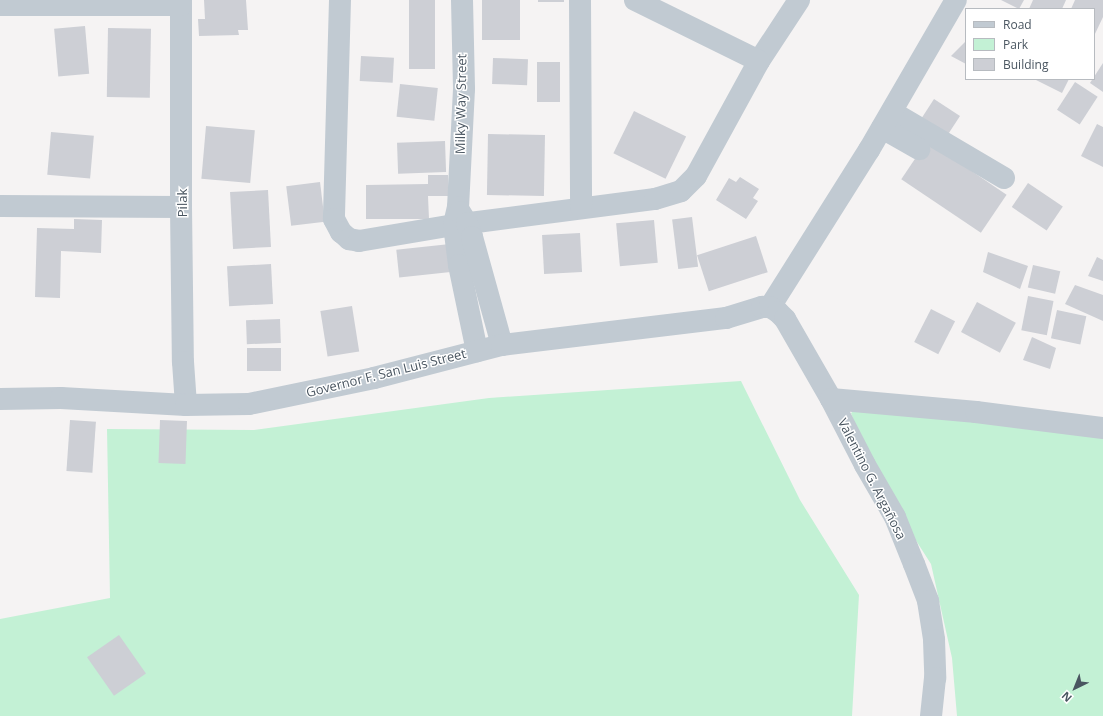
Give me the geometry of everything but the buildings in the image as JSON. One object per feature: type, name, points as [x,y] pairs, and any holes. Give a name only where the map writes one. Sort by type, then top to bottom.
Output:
[{"type":"street","points":[[340,0],[334,219],[341,232],[349,239],[359,241],[459,218],[655,199],[681,192],[696,176],[759,61],[799,0]]},
{"type":"street","name":"Milky Way Street","points":[[459,218],[464,89],[462,0]]},
{"type":"street","points":[[580,0],[581,207]]},
{"type":"street","points":[[635,0],[759,61]]},
{"type":"street","points":[[770,307],[887,120],[955,0]]},
{"type":"street","points":[[0,5],[181,2]]},
{"type":"street","name":"Pilak","points":[[181,2],[181,207],[183,362],[186,405]]},
{"type":"street","points":[[887,120],[919,150]]},
{"type":"street","points":[[887,120],[1004,178]]},
{"type":"street","points":[[0,206],[181,207]]},
{"type":"street","points":[[459,218],[502,345]]},
{"type":"street","points":[[459,218],[459,264],[477,350]]},
{"type":"street","name":"Governor F. San Luis Street","points":[[0,399],[61,398],[186,405],[249,404],[374,378],[477,350],[502,345],[726,318],[762,307],[770,307]]},
{"type":"street","name":"Valentino G. Argañosa","points":[[770,307],[785,319],[831,399],[865,465],[895,518],[928,601],[934,640],[935,678],[931,716]]},
{"type":"street","points":[[831,399],[976,412],[1103,428]]},
{"type":"green space","points":[[741,381],[800,500],[859,595],[852,716],[0,716],[0,619],[110,598],[107,429],[254,430],[489,398]]},
{"type":"green space","points":[[864,403],[1103,433],[1103,716],[957,716],[952,658],[931,564],[871,470],[851,413]]}]
